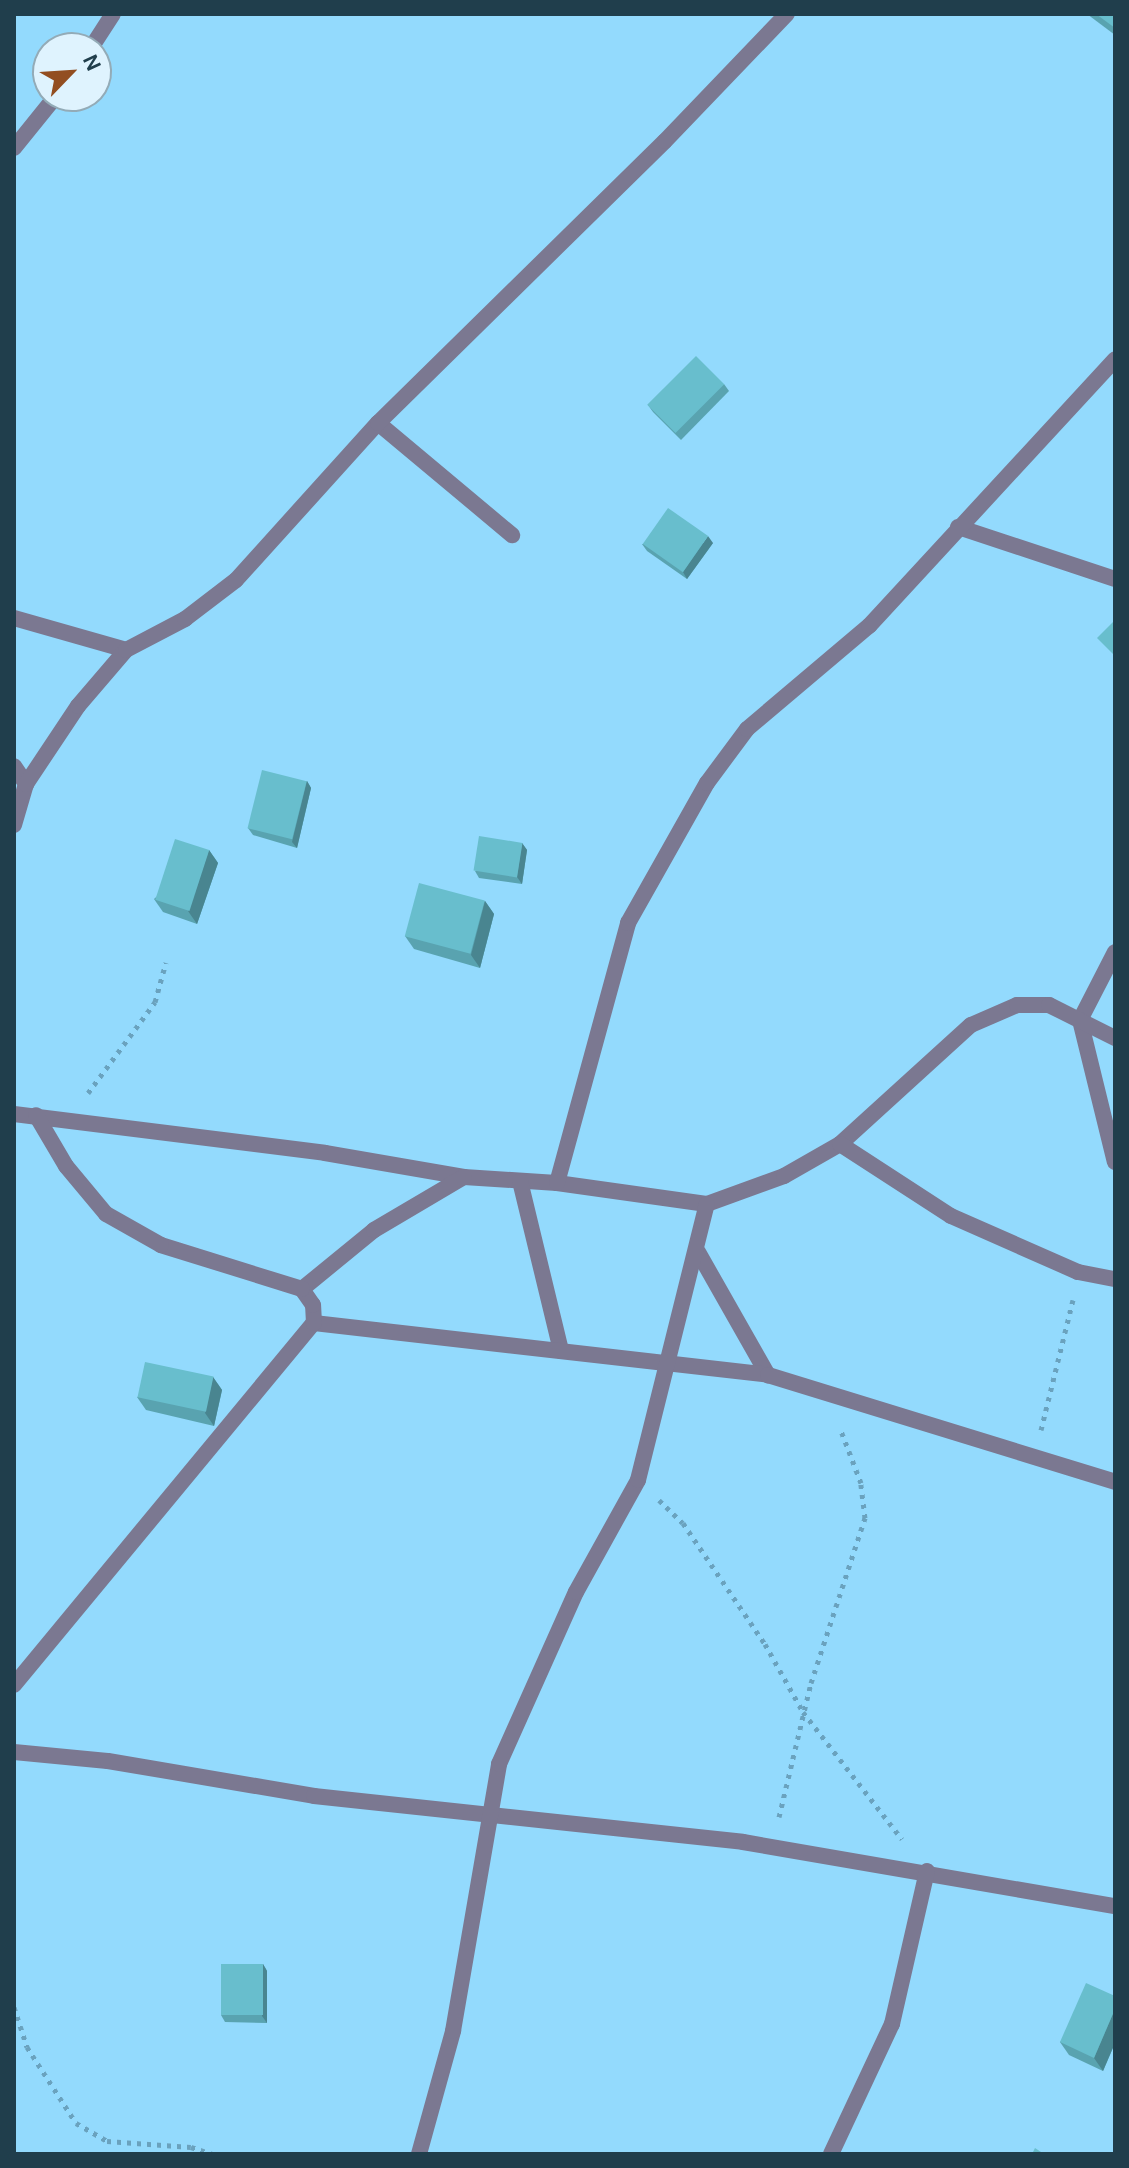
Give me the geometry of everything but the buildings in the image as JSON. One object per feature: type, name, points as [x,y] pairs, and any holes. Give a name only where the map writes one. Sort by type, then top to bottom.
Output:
[{"type":"street","points":[[101,32],[113,14]]},
{"type":"street","points":[[14,825],[26,784],[78,706],[126,650],[185,619],[236,580],[378,423],[665,141],[787,14]]},
{"type":"street","points":[[14,148],[43,112]]},
{"type":"street","points":[[557,1183],[628,923],[707,783],[747,729],[869,626],[1115,359]]},
{"type":"street","points":[[378,423],[512,535]]},
{"type":"street","points":[[958,527],[1115,579]]},
{"type":"street","points":[[14,618],[126,650]]},
{"type":"street","points":[[14,766],[26,784]]},
{"type":"street","points":[[1115,952],[1080,1020],[1115,1162]]},
{"type":"street","points":[[14,1114],[325,1153],[464,1177],[557,1183],[707,1204],[784,1176],[840,1144],[971,1025],[1017,1005],[1049,1005],[1115,1038]]},
{"type":"street","points":[[14,1685],[314,1323],[313,1305],[302,1289],[161,1245],[106,1214],[66,1166],[36,1115]]},
{"type":"street","points":[[840,1144],[951,1216],[1078,1272],[1115,1279]]},
{"type":"street","points":[[302,1289],[374,1230],[464,1177]]},
{"type":"street","points":[[520,1181],[561,1351]]},
{"type":"street","points":[[419,2154],[453,2031],[499,1764],[576,1592],[638,1480],[698,1252],[707,1204]]},
{"type":"street","points":[[698,1252],[768,1375]]},
{"type":"street","points":[[314,1323],[768,1375],[1115,1482]]},
{"type":"street","points":[[14,1752],[108,1761],[314,1796],[772,1849],[927,1871],[1115,1906]]},
{"type":"street","points":[[831,2154],[892,2024],[927,1871]]},
{"type":"path","points":[[60,1120],[129,1043],[155,1002],[166,962]]},
{"type":"path","points":[[1033,1458],[1066,1345],[1078,1272]]},
{"type":"path","points":[[772,1849],[803,1712],[865,1518],[861,1483],[827,1393]]},
{"type":"path","points":[[638,1480],[683,1523],[765,1644],[803,1712],[927,1871]]},
{"type":"path","points":[[14,2007],[27,2047],[76,2123],[107,2141],[191,2147],[213,2154]]}]
